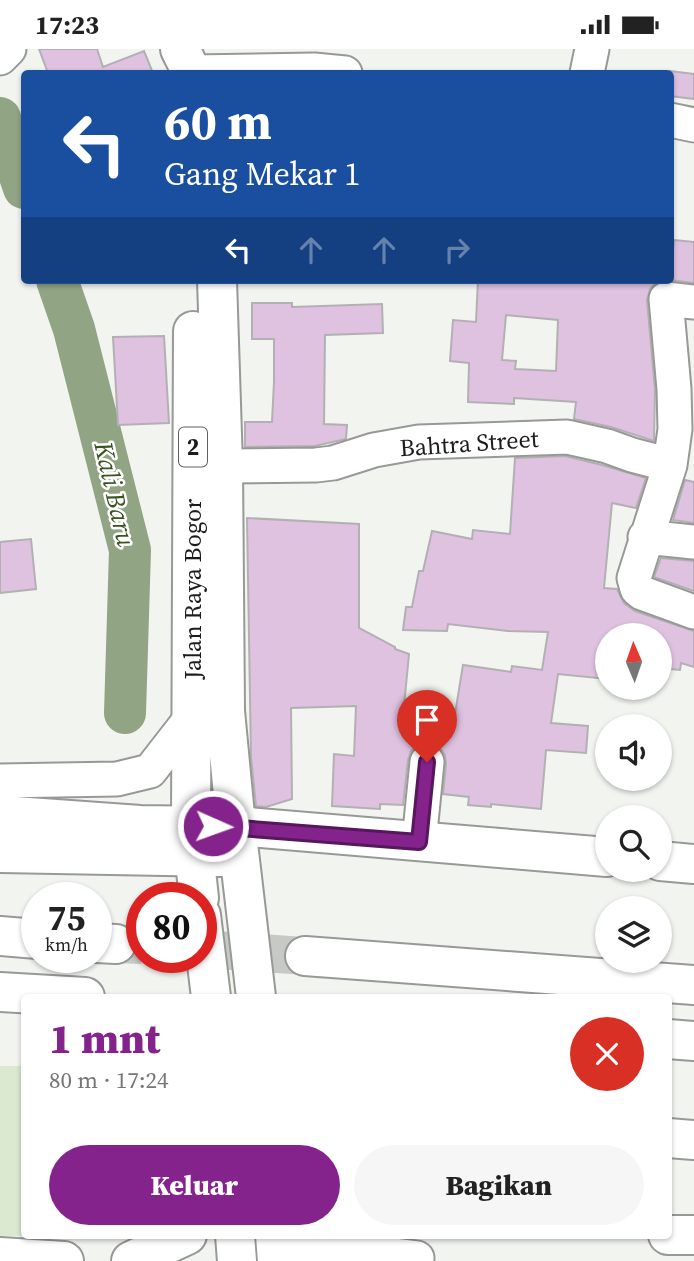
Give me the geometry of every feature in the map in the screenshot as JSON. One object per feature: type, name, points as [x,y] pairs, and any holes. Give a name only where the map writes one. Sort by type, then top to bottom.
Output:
[{"type":"main road","points":[[158,49],[183,67]]},
{"type":"main road","name":"Jalan Raya Bogor","points":[[193,284],[208,714]]},
{"type":"main road","name":"Jalan Raya Bogor","points":[[197,882],[193,841],[208,714],[223,466],[216,284]]},
{"type":"main road","points":[[208,714],[237,842],[256,994]]},
{"type":"main road","points":[[0,815],[140,825],[193,841]]},
{"type":"main road","points":[[0,853],[106,855],[193,841],[419,842],[595,856]]},
{"type":"main road","points":[[106,855],[150,871],[166,882]]},
{"type":"main road","points":[[672,863],[694,864]]},
{"type":"main road","points":[[0,936],[21,938]]},
{"type":"main road","points":[[304,956],[694,985]]},
{"type":"main road","points":[[201,973],[207,994]]},
{"type":"main road","points":[[206,973],[208,994]]},
{"type":"main road","points":[[0,992],[34,994]]},
{"type":"main road","points":[[672,1039],[694,1041]]},
{"type":"main road","points":[[672,1138],[694,1140]]},
{"type":"main road","points":[[672,1235],[694,1235]]},
{"type":"main road","points":[[131,1261],[178,1239]]},
{"type":"main road","points":[[235,1239],[237,1261]]},
{"type":"main road","points":[[0,1258],[64,1261]]},
{"type":"street","points":[[0,58],[9,49]]},
{"type":"street","points":[[588,70],[592,49]]},
{"type":"street","points":[[183,67],[314,70]]},
{"type":"street","points":[[674,121],[694,125]]},
{"type":"street","points":[[680,300],[674,389],[675,429],[670,465],[634,578],[637,589],[642,593],[694,612]]},
{"type":"street","name":"Bahtra Street","points":[[223,466],[333,463],[374,450],[419,442],[567,437],[598,443],[670,465]]},
{"type":"street","points":[[645,537],[694,542]]},
{"type":"street","points":[[0,781],[117,779],[150,771],[208,714]]},
{"type":"street","points":[[419,842],[427,762]]},
{"type":"street","points":[[276,1248],[320,1246],[417,1258]]},
{"type":"green space","points":[[0,1066],[21,1066],[21,1236],[0,1236]]},
{"type":"building","points":[[39,49],[97,49],[103,67],[144,51],[152,70],[47,70]]},
{"type":"building","points":[[674,72],[694,74],[694,99],[674,96]]},
{"type":"building","points":[[674,240],[694,242],[694,283],[674,280]]},
{"type":"building","points":[[478,284],[654,284],[647,300],[655,390],[654,441],[574,419],[576,402],[514,398],[514,404],[468,402],[469,363],[450,361],[453,320],[476,322]],"holes":[[[506,315],[558,320],[556,371],[515,369],[516,361],[502,360]]]},
{"type":"building","points":[[252,303],[292,303],[292,307],[382,304],[383,333],[325,335],[324,424],[347,425],[346,439],[315,446],[245,447],[245,422],[272,422],[274,382],[274,339],[252,339]]},
{"type":"building","points":[[164,336],[169,423],[118,425],[113,337]]},
{"type":"building","points":[[565,456],[646,478],[636,508],[612,503],[604,588],[617,589],[624,603],[635,611],[670,623],[595,623],[595,678],[558,674],[551,723],[588,726],[586,753],[546,750],[541,809],[491,804],[491,807],[468,805],[469,797],[443,794],[445,755],[439,747],[428,743],[418,745],[411,751],[403,805],[380,804],[380,809],[332,806],[334,754],[354,756],[356,706],[291,708],[292,799],[266,807],[256,806],[251,757],[247,518],[359,524],[359,628],[409,654],[404,706],[455,714],[463,665],[511,672],[512,666],[542,670],[548,632],[508,631],[448,624],[447,631],[403,630],[406,607],[412,607],[419,571],[423,571],[432,531],[472,539],[473,530],[510,534],[515,458]]},
{"type":"building","points":[[685,480],[694,482],[694,523],[673,520]]},
{"type":"building","points":[[31,539],[36,589],[0,593],[0,542]]},
{"type":"building","points":[[661,558],[694,561],[694,591],[654,577]]},
{"type":"building","points":[[672,624],[694,631],[694,667],[681,663],[680,670],[672,669]]},
{"type":"waterway","name":"Kali Baru","points":[[0,118],[21,179]]},
{"type":"waterway","name":"Kali Baru","points":[[58,284],[74,329],[130,550],[125,713]]},
{"type":"tunnel","points":[[116,944],[126,944]]},
{"type":"tunnel","points":[[217,950],[305,956]]},
{"type":"route","points":[[213,826],[419,842],[427,762]]}]
